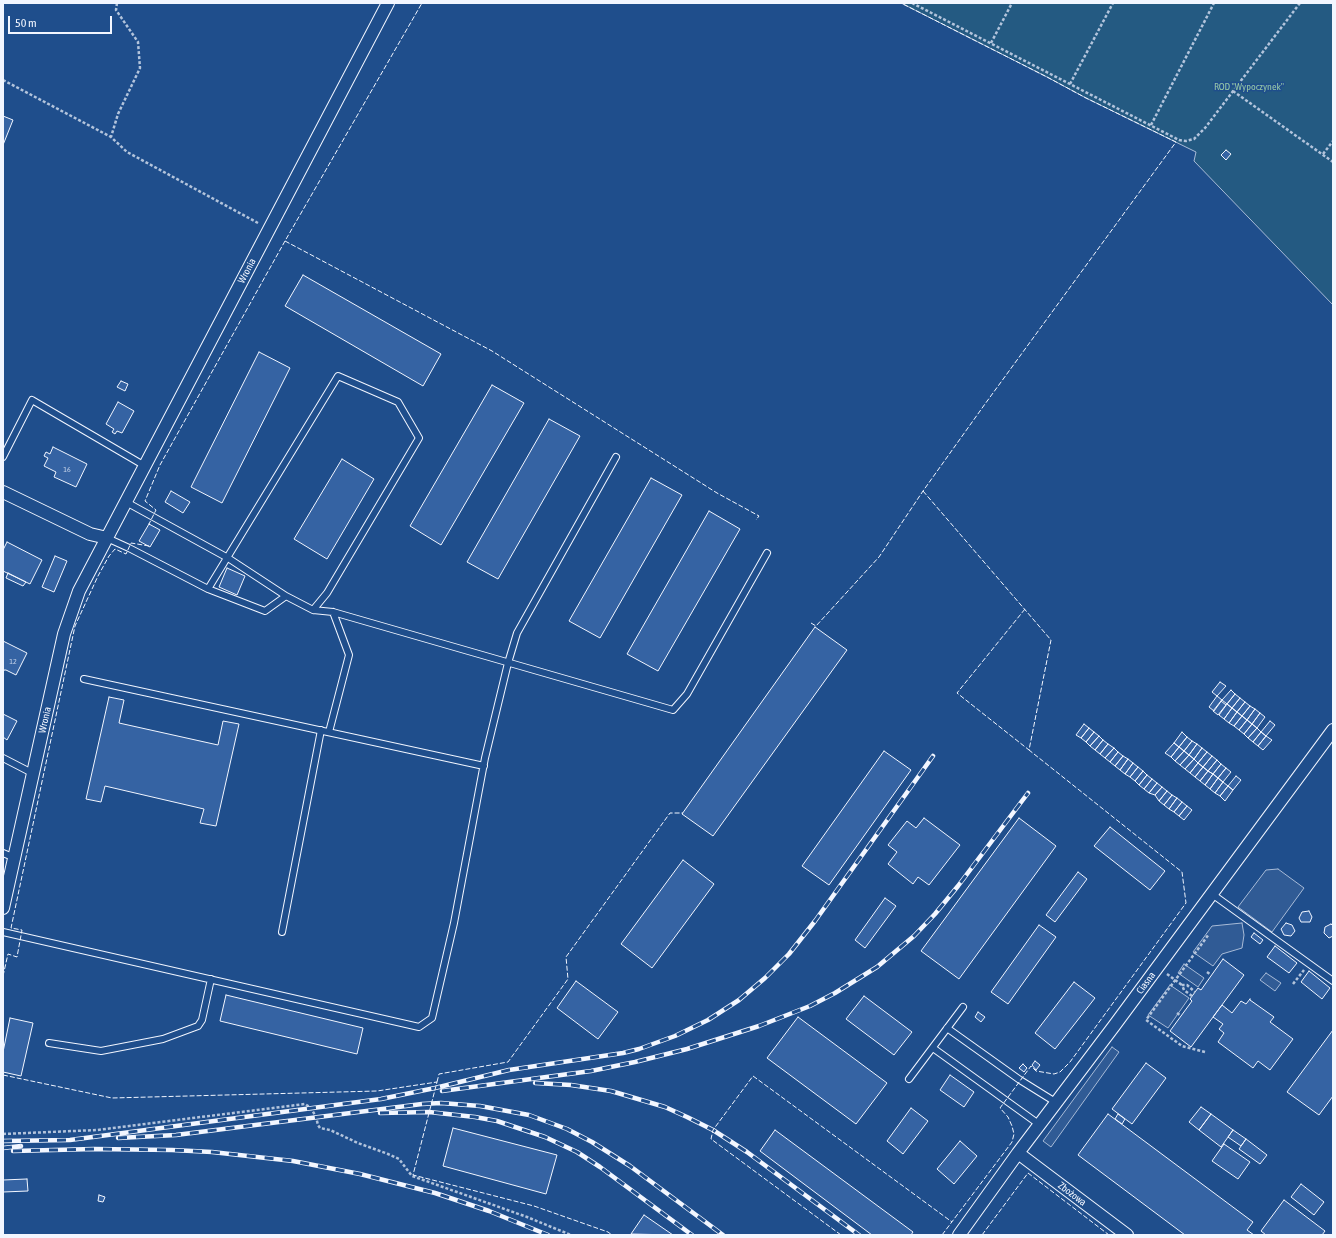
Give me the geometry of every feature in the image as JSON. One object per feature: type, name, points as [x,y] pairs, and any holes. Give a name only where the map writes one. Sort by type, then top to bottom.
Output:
[{"type":"street","name":"Wronia","points":[[3,908],[64,634],[79,591],[388,3]]},
{"type":"street","points":[[3,492],[90,534],[107,538]]},
{"type":"street","name":"Ciasna","points":[[959,1235],[1333,730]]},
{"type":"street","name":"Zbożowa","points":[[1018,1154],[1126,1235]]},
{"type":"lane","points":[[208,589],[338,376],[398,402],[419,438],[327,593],[313,610]]},
{"type":"lane","points":[[3,457],[32,400],[145,466]]},
{"type":"lane","points":[[3,932],[419,1027],[432,1018],[454,923],[484,766],[508,663],[517,633],[616,456]]},
{"type":"lane","points":[[126,502],[228,558],[286,596],[313,610],[333,612],[673,710],[687,694],[767,553]]},
{"type":"lane","points":[[107,538],[208,589],[265,611],[286,596]]},
{"type":"lane","points":[[329,732],[349,654],[333,612]]},
{"type":"lane","points":[[84,679],[484,766]]},
{"type":"lane","points":[[282,932],[321,730]]},
{"type":"lane","points":[[3,758],[34,774]]},
{"type":"lane","points":[[3,853],[15,858]]},
{"type":"lane","points":[[1212,894],[1333,980]]},
{"type":"lane","points":[[49,1043],[101,1051],[163,1040],[198,1026],[202,1020],[211,979]]},
{"type":"lane","points":[[910,1079],[963,1007]]},
{"type":"lane","points":[[947,1028],[1020,1080],[1057,1103]]},
{"type":"lane","points":[[933,1048],[1040,1125]]},
{"type":"path","points":[[111,138],[118,114],[140,68],[138,42],[116,10],[117,3]]},
{"type":"path","points":[[912,3],[1179,140],[1194,139],[1205,128],[1300,3]]},
{"type":"path","points":[[991,43],[1012,3]]},
{"type":"path","points":[[1070,84],[1113,3]]},
{"type":"path","points":[[1151,125],[1214,3]]},
{"type":"path","points":[[3,80],[111,138],[127,152],[269,229]]},
{"type":"path","points":[[1233,91],[1333,162]]},
{"type":"path","points":[[1323,154],[1333,141]]},
{"type":"path","points":[[1205,1052],[1182,1046],[1146,1020],[1209,934]]},
{"type":"path","points":[[1294,984],[1309,963]]},
{"type":"path","points":[[1158,967],[1182,985],[1186,985],[1196,992]]},
{"type":"path","points":[[1207,972],[1211,975]]},
{"type":"path","points":[[1182,985],[1184,990],[1192,996]]},
{"type":"path","points":[[1178,1013],[1181,1016]]},
{"type":"path","points":[[3,1134],[97,1130],[305,1104],[312,1108],[320,1128],[330,1130],[358,1144],[399,1159],[412,1176],[527,1217],[570,1235]]},
{"type":"green space","name":"ROD \"Wypoczynek\"","points":[[901,3],[1333,3],[1333,305],[1194,161],[1196,152],[1086,98]]},
{"type":"shaded area","points":[[1278,869],[1304,888],[1272,932],[1238,907],[1266,870]]},
{"type":"shaded area","points":[[1242,923],[1244,935],[1242,948],[1222,954],[1213,966],[1193,952],[1212,926]]},
{"type":"shaded area","points":[[1184,964],[1204,978],[1198,987],[1178,973]]},
{"type":"shaded area","points":[[1266,973],[1281,983],[1275,991],[1260,980]]},
{"type":"shaded area","points":[[1170,985],[1189,998],[1168,1028],[1148,1015]]},
{"type":"shaded area","points":[[1112,1047],[1119,1052],[1051,1147],[1043,1141]]},
{"type":"building","points":[[3,116],[13,120],[3,145]]},
{"type":"building","points":[[1226,150],[1231,154],[1226,160],[1221,155]]},
{"type":"building","points":[[303,275],[441,354],[423,386],[285,306]]},
{"type":"building","points":[[259,352],[290,368],[222,503],[191,487]]},
{"type":"building","points":[[121,381],[128,384],[125,391],[117,387]]},
{"type":"building","points":[[492,385],[524,403],[441,545],[410,526]]},
{"type":"building","points":[[118,402],[134,411],[122,433],[117,431],[115,434],[112,432],[114,429],[106,424]]},
{"type":"building","points":[[549,419],[580,436],[498,579],[467,562]]},
{"type":"building","points":[[53,447],[87,464],[76,487],[54,477],[56,472],[44,466],[48,458],[44,456],[46,452],[50,454]]},
{"type":"building","points":[[342,459],[374,479],[327,559],[294,539]]},
{"type":"building","points":[[651,478],[682,495],[600,638],[569,621]]},
{"type":"building","points":[[171,491],[190,502],[183,513],[165,502]]},
{"type":"building","points":[[709,511],[740,529],[658,671],[627,654]]},
{"type":"building","points":[[149,524],[160,530],[150,547],[139,541]]},
{"type":"building","points":[[7,542],[42,560],[30,584],[3,571],[3,550]]},
{"type":"building","points":[[55,556],[67,561],[54,592],[42,587]]},
{"type":"building","points":[[227,568],[245,576],[237,595],[219,587]]},
{"type":"building","points":[[8,573],[26,582],[23,586],[6,578]]},
{"type":"building","points":[[815,627],[847,650],[713,836],[682,814]]},
{"type":"building","points":[[3,641],[27,653],[16,675],[6,670],[3,672]]},
{"type":"building","points":[[1220,682],[1226,686],[1217,696],[1212,692]]},
{"type":"building","points":[[1231,690],[1235,694],[1227,704],[1222,700]]},
{"type":"building","points":[[1235,694],[1240,698],[1232,708],[1227,704]]},
{"type":"building","points":[[1217,696],[1222,700],[1214,711],[1209,707]]},
{"type":"building","points":[[109,697],[124,700],[119,723],[218,745],[223,721],[239,724],[216,826],[200,823],[204,809],[105,786],[101,802],[86,799]]},
{"type":"building","points":[[1240,698],[1245,702],[1237,712],[1232,708]]},
{"type":"building","points":[[1221,701],[1226,705],[1218,715],[1213,711]]},
{"type":"building","points":[[1245,702],[1250,706],[1242,716],[1237,712]]},
{"type":"building","points":[[1227,704],[1232,708],[1224,719],[1219,715]]},
{"type":"building","points":[[1250,706],[1255,709],[1247,720],[1242,716]]},
{"type":"building","points":[[1232,708],[1237,712],[1229,723],[1224,719]]},
{"type":"building","points":[[1255,709],[1260,713],[1252,724],[1247,720]]},
{"type":"building","points":[[1237,712],[1242,716],[1234,726],[1229,723]]},
{"type":"building","points":[[1260,713],[1265,717],[1257,728],[1252,724]]},
{"type":"building","points":[[3,714],[17,721],[7,740],[3,737]]},
{"type":"building","points":[[1242,716],[1247,720],[1239,730],[1234,726]]},
{"type":"building","points":[[1247,720],[1252,724],[1244,734],[1239,730]]},
{"type":"building","points":[[1270,721],[1275,725],[1266,736],[1261,732]]},
{"type":"building","points":[[1084,724],[1089,728],[1081,738],[1076,735]]},
{"type":"building","points":[[1252,724],[1257,728],[1248,738],[1244,734]]},
{"type":"building","points":[[1089,728],[1094,732],[1086,742],[1081,738]]},
{"type":"building","points":[[1257,728],[1261,732],[1253,742],[1248,738]]},
{"type":"building","points":[[1094,732],[1099,736],[1090,746],[1086,742]]},
{"type":"building","points":[[1182,732],[1187,737],[1179,747],[1174,743]]},
{"type":"building","points":[[1261,732],[1266,736],[1258,746],[1253,742]]},
{"type":"building","points":[[1099,736],[1103,740],[1095,750],[1090,746]]},
{"type":"building","points":[[1266,736],[1272,740],[1263,750],[1258,746]]},
{"type":"building","points":[[1187,737],[1192,741],[1184,751],[1179,747]]},
{"type":"building","points":[[1103,740],[1108,744],[1100,754],[1095,750]]},
{"type":"building","points":[[1192,741],[1197,744],[1189,755],[1184,751]]},
{"type":"building","points":[[1174,743],[1179,747],[1171,757],[1165,753]]},
{"type":"building","points":[[1108,744],[1114,748],[1105,758],[1100,754]]},
{"type":"building","points":[[1197,744],[1202,748],[1194,759],[1189,755]]},
{"type":"building","points":[[1179,747],[1184,751],[1175,761],[1171,757]]},
{"type":"building","points":[[1114,748],[1118,752],[1110,762],[1105,758]]},
{"type":"building","points":[[1202,748],[1207,752],[1198,763],[1194,759]]},
{"type":"building","points":[[884,751],[911,770],[829,885],[802,866]]},
{"type":"building","points":[[1184,751],[1189,755],[1180,765],[1175,761]]},
{"type":"building","points":[[1118,752],[1123,756],[1115,766],[1110,762]]},
{"type":"building","points":[[1207,752],[1212,756],[1203,767],[1198,763]]},
{"type":"building","points":[[1189,755],[1194,759],[1185,769],[1180,765]]},
{"type":"building","points":[[1123,756],[1128,759],[1120,770],[1115,766]]},
{"type":"building","points":[[1212,756],[1217,760],[1208,771],[1203,767]]},
{"type":"building","points":[[1128,759],[1133,763],[1125,774],[1120,770]]},
{"type":"building","points":[[1194,759],[1198,763],[1190,773],[1185,769]]},
{"type":"building","points":[[1217,760],[1221,764],[1213,774],[1208,771]]},
{"type":"building","points":[[1133,763],[1138,767],[1130,777],[1125,774]]},
{"type":"building","points":[[1198,763],[1203,767],[1195,777],[1190,773]]},
{"type":"building","points":[[1221,764],[1226,768],[1218,778],[1213,774]]},
{"type":"building","points":[[1138,767],[1143,771],[1135,781],[1130,777]]},
{"type":"building","points":[[1203,767],[1208,771],[1200,781],[1195,777]]},
{"type":"building","points":[[1226,768],[1231,772],[1223,782],[1218,778]]},
{"type":"building","points":[[1143,771],[1147,775],[1139,785],[1135,781]]},
{"type":"building","points":[[1208,771],[1213,774],[1205,785],[1200,781]]},
{"type":"building","points":[[1213,774],[1218,778],[1210,789],[1205,785]]},
{"type":"building","points":[[1147,775],[1152,779],[1144,789],[1139,785]]},
{"type":"building","points":[[1236,776],[1241,780],[1233,790],[1228,786]]},
{"type":"building","points":[[1218,778],[1223,782],[1215,793],[1210,789]]},
{"type":"building","points":[[1152,779],[1157,783],[1149,793],[1144,789]]},
{"type":"building","points":[[1223,782],[1228,786],[1220,796],[1215,793]]},
{"type":"building","points":[[1157,783],[1162,787],[1155,795],[1149,793]]},
{"type":"building","points":[[1228,786],[1233,790],[1225,801],[1220,796]]},
{"type":"building","points":[[1162,787],[1167,791],[1159,801],[1155,795]]},
{"type":"building","points":[[1167,791],[1172,795],[1164,805],[1159,801]]},
{"type":"building","points":[[1172,795],[1177,798],[1169,809],[1164,805]]},
{"type":"building","points":[[1177,798],[1182,802],[1174,812],[1169,809]]},
{"type":"building","points":[[1182,802],[1187,806],[1179,816],[1174,812]]},
{"type":"building","points":[[1187,806],[1192,810],[1184,820],[1179,816]]},
{"type":"building","points":[[924,818],[960,845],[929,885],[918,877],[913,884],[888,864],[897,852],[888,845],[907,821],[916,828]]},
{"type":"building","points":[[1019,818],[1056,846],[959,979],[921,951]]},
{"type":"building","points":[[1110,827],[1165,871],[1150,890],[1094,846]]},
{"type":"building","points":[[683,860],[714,884],[652,968],[621,944]]},
{"type":"building","points":[[1078,872],[1087,879],[1055,922],[1046,915]]},
{"type":"building","points":[[885,898],[896,906],[865,948],[855,940]]},
{"type":"building","points":[[1309,911],[1312,917],[1310,922],[1301,922],[1299,918],[1302,912]]},
{"type":"building","points":[[1286,923],[1292,925],[1295,931],[1291,936],[1284,935],[1281,929]]},
{"type":"building","points":[[1331,924],[1333,926],[1333,936],[1329,938],[1324,933],[1325,927]]},
{"type":"building","points":[[1039,925],[1056,937],[1008,1004],[991,992]]},
{"type":"building","points":[[1254,933],[1263,940],[1260,944],[1251,937]]},
{"type":"building","points":[[1275,946],[1297,963],[1289,973],[1267,957]]},
{"type":"building","points":[[1223,959],[1244,975],[1191,1047],[1170,1031],[1192,1001],[1190,999],[1198,988],[1201,990]]},
{"type":"building","points":[[1309,971],[1330,988],[1322,999],[1301,982]]},
{"type":"building","points":[[576,981],[618,1012],[598,1039],[557,1008]]},
{"type":"building","points":[[1074,982],[1095,998],[1055,1049],[1035,1033]]},
{"type":"building","points":[[226,995],[363,1028],[357,1054],[220,1021]]},
{"type":"building","points":[[864,996],[912,1032],[894,1055],[846,1019]]},
{"type":"building","points":[[1250,999],[1274,1017],[1270,1022],[1293,1039],[1270,1070],[1258,1061],[1253,1068],[1218,1042],[1224,1033],[1219,1029],[1223,1024],[1213,1017],[1222,1005],[1232,1013],[1241,1001],[1246,1004]]},
{"type":"building","points":[[978,1012],[985,1017],[981,1022],[975,1017]]},
{"type":"building","points":[[798,1017],[887,1083],[856,1124],[767,1058]]},
{"type":"building","points":[[10,1018],[33,1023],[21,1076],[3,1072],[3,1052]]},
{"type":"building","points":[[1333,1030],[1333,1096],[1319,1115],[1287,1092]]},
{"type":"building","points":[[1035,1061],[1040,1065],[1036,1070],[1032,1065]]},
{"type":"building","points":[[1146,1063],[1166,1078],[1132,1124],[1112,1109]]},
{"type":"building","points":[[1023,1064],[1027,1068],[1024,1072],[1019,1068]]},
{"type":"building","points":[[950,1075],[974,1092],[964,1107],[940,1090]]},
{"type":"building","points":[[1201,1107],[1211,1114],[1199,1130],[1189,1122]]},
{"type":"building","points":[[911,1108],[928,1121],[903,1154],[887,1141]]},
{"type":"building","points":[[1108,1114],[1253,1222],[1247,1230],[1254,1235],[1185,1235],[1078,1155]]},
{"type":"building","points":[[1118,1114],[1125,1119],[1122,1124],[1115,1119]]},
{"type":"building","points":[[1211,1114],[1233,1130],[1221,1147],[1199,1130]]},
{"type":"building","points":[[453,1128],[557,1155],[546,1194],[443,1166]]},
{"type":"building","points":[[775,1130],[913,1232],[911,1235],[872,1235],[760,1151]]},
{"type":"building","points":[[1233,1130],[1246,1139],[1241,1146],[1228,1137]]},
{"type":"building","points":[[1246,1139],[1267,1155],[1260,1164],[1239,1149]]},
{"type":"building","points":[[960,1141],[977,1156],[954,1184],[937,1169]]},
{"type":"building","points":[[1224,1144],[1250,1162],[1238,1179],[1212,1161]]},
{"type":"building","points":[[27,1179],[28,1191],[3,1192],[3,1180]]},
{"type":"building","points":[[1301,1184],[1324,1202],[1314,1215],[1291,1197]]},
{"type":"building","points":[[99,1195],[105,1197],[103,1202],[98,1201]]},
{"type":"building","points":[[1284,1200],[1325,1231],[1322,1235],[1266,1235],[1261,1231]]},
{"type":"building","points":[[644,1215],[673,1235],[631,1234]]},
{"type":"railway","points":[[3,1141],[70,1140],[381,1099],[435,1088],[509,1070],[623,1053],[675,1036],[708,1020],[739,1000],[765,978],[789,954],[815,921],[933,756]]},
{"type":"railway","points":[[442,1091],[591,1071],[635,1062],[687,1049],[759,1026],[810,1006],[835,993],[877,967],[914,936],[935,914],[958,886],[1028,793]]},
{"type":"railway","points":[[535,1083],[571,1085],[611,1091],[665,1107],[687,1117],[713,1130],[747,1152],[859,1235]]},
{"type":"railway","points":[[118,1138],[176,1135],[422,1104],[441,1103],[480,1106],[529,1115],[567,1129],[592,1142],[630,1166],[723,1235]]},
{"type":"railway","points":[[380,1113],[429,1112],[475,1117],[497,1121],[545,1137],[577,1152],[600,1167],[692,1235]]},
{"type":"railway","points":[[3,1148],[21,1146]]},
{"type":"railway","points":[[13,1151],[94,1149],[172,1150],[212,1152],[293,1161],[360,1174],[435,1193],[489,1211],[548,1235]]},
{"type":"fence","points":[[150,525],[149,524],[156,510],[145,501],[160,465],[285,241],[422,3]]},
{"type":"fence","points":[[811,623],[816,626],[879,557],[923,491],[985,404],[1176,142],[1086,98],[901,3]]},
{"type":"fence","points":[[285,241],[492,351],[717,493],[759,516],[756,520]]},
{"type":"fence","points":[[923,491],[1051,640],[1029,750],[1182,872],[1186,903],[1070,1062],[1060,1072],[1054,1074],[1036,1071],[1031,1066],[1000,1108],[1008,1117],[1012,1126],[1014,1134],[1012,1142],[942,1235]]},
{"type":"fence","points":[[3,976],[8,954],[17,957],[22,930],[11,928],[75,626],[98,576],[109,556],[115,549],[126,554],[131,543],[149,546]]},
{"type":"fence","points":[[1025,609],[957,693],[1029,750]]},
{"type":"fence","points":[[437,1082],[439,1074],[508,1062],[568,979],[566,957],[670,813],[683,813]]},
{"type":"fence","points":[[3,1075],[112,1098],[377,1091],[437,1082],[413,1175],[534,1206],[608,1232],[612,1235]]},
{"type":"fence","points":[[841,1235],[711,1139],[713,1130],[753,1076],[952,1222]]},
{"type":"fence","points":[[982,1235],[1028,1173],[1109,1235]]}]
